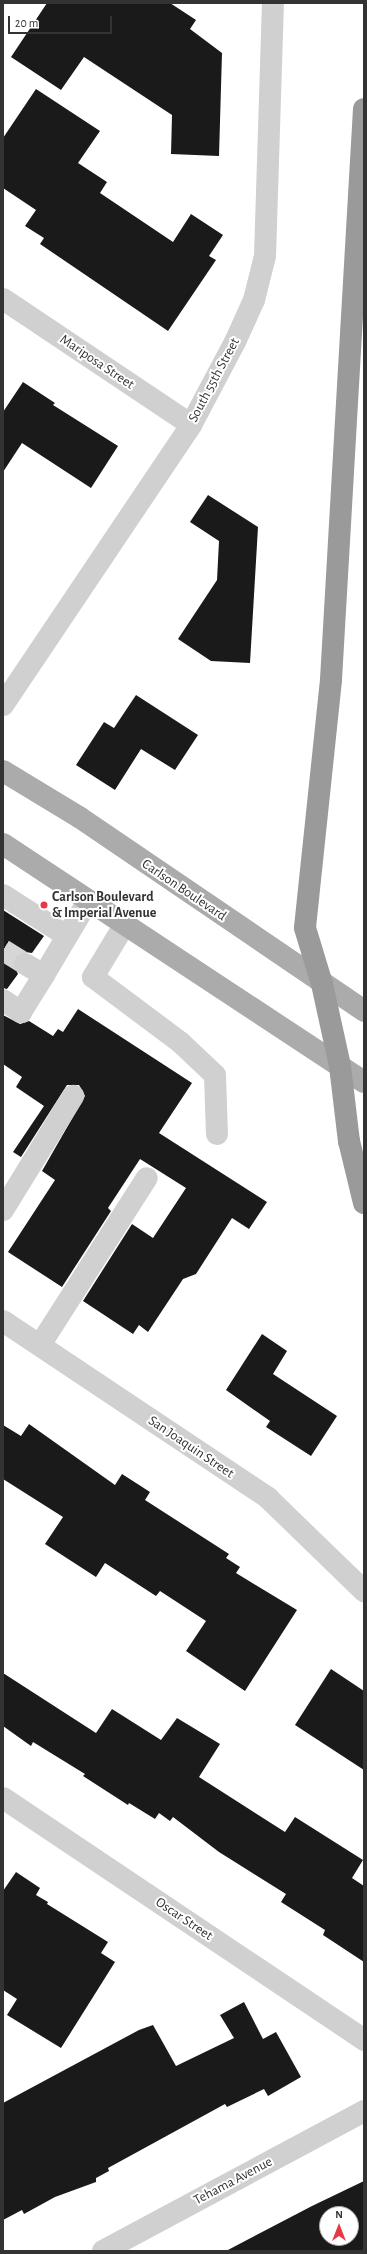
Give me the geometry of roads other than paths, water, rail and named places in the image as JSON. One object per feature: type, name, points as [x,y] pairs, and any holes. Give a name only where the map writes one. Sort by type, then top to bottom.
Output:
[{"type":"highway","points":[[364,109],[331,680],[305,928],[322,984],[340,1066],[349,1141],[364,1203]]},
{"type":"main road","name":"Carlson Boulevard","points":[[3,771],[79,817],[322,984],[364,1011]]},
{"type":"main road","points":[[3,844],[364,1082]]},
{"type":"street","name":"South 55th Street","points":[[3,705],[191,425],[238,335],[254,300],[264,263],[272,3]]},
{"type":"street","name":"Mariposa Street","points":[[3,299],[191,425]]},
{"type":"street","points":[[3,896],[67,936]]},
{"type":"street","points":[[3,1000],[21,1012],[88,901]]},
{"type":"street","points":[[125,924],[93,977],[180,1042],[215,1075],[217,1134]]},
{"type":"street","points":[[25,964],[44,975]]},
{"type":"street","points":[[3,1210],[73,1096]]},
{"type":"street","points":[[40,1345],[147,1178]]},
{"type":"street","name":"San Joaquin Street","points":[[3,1320],[268,1498],[364,1591]]},
{"type":"street","name":"Oscar Street","points":[[3,1798],[364,2040]]},
{"type":"street","name":"Tehama Avenue","points":[[103,2251],[364,2110]]},
{"type":"tunnel","points":[[3,950],[25,964]]},
{"type":"place","name":"Carlson Boulevard & Imperial Avenue","points":[[44,905]]}]
